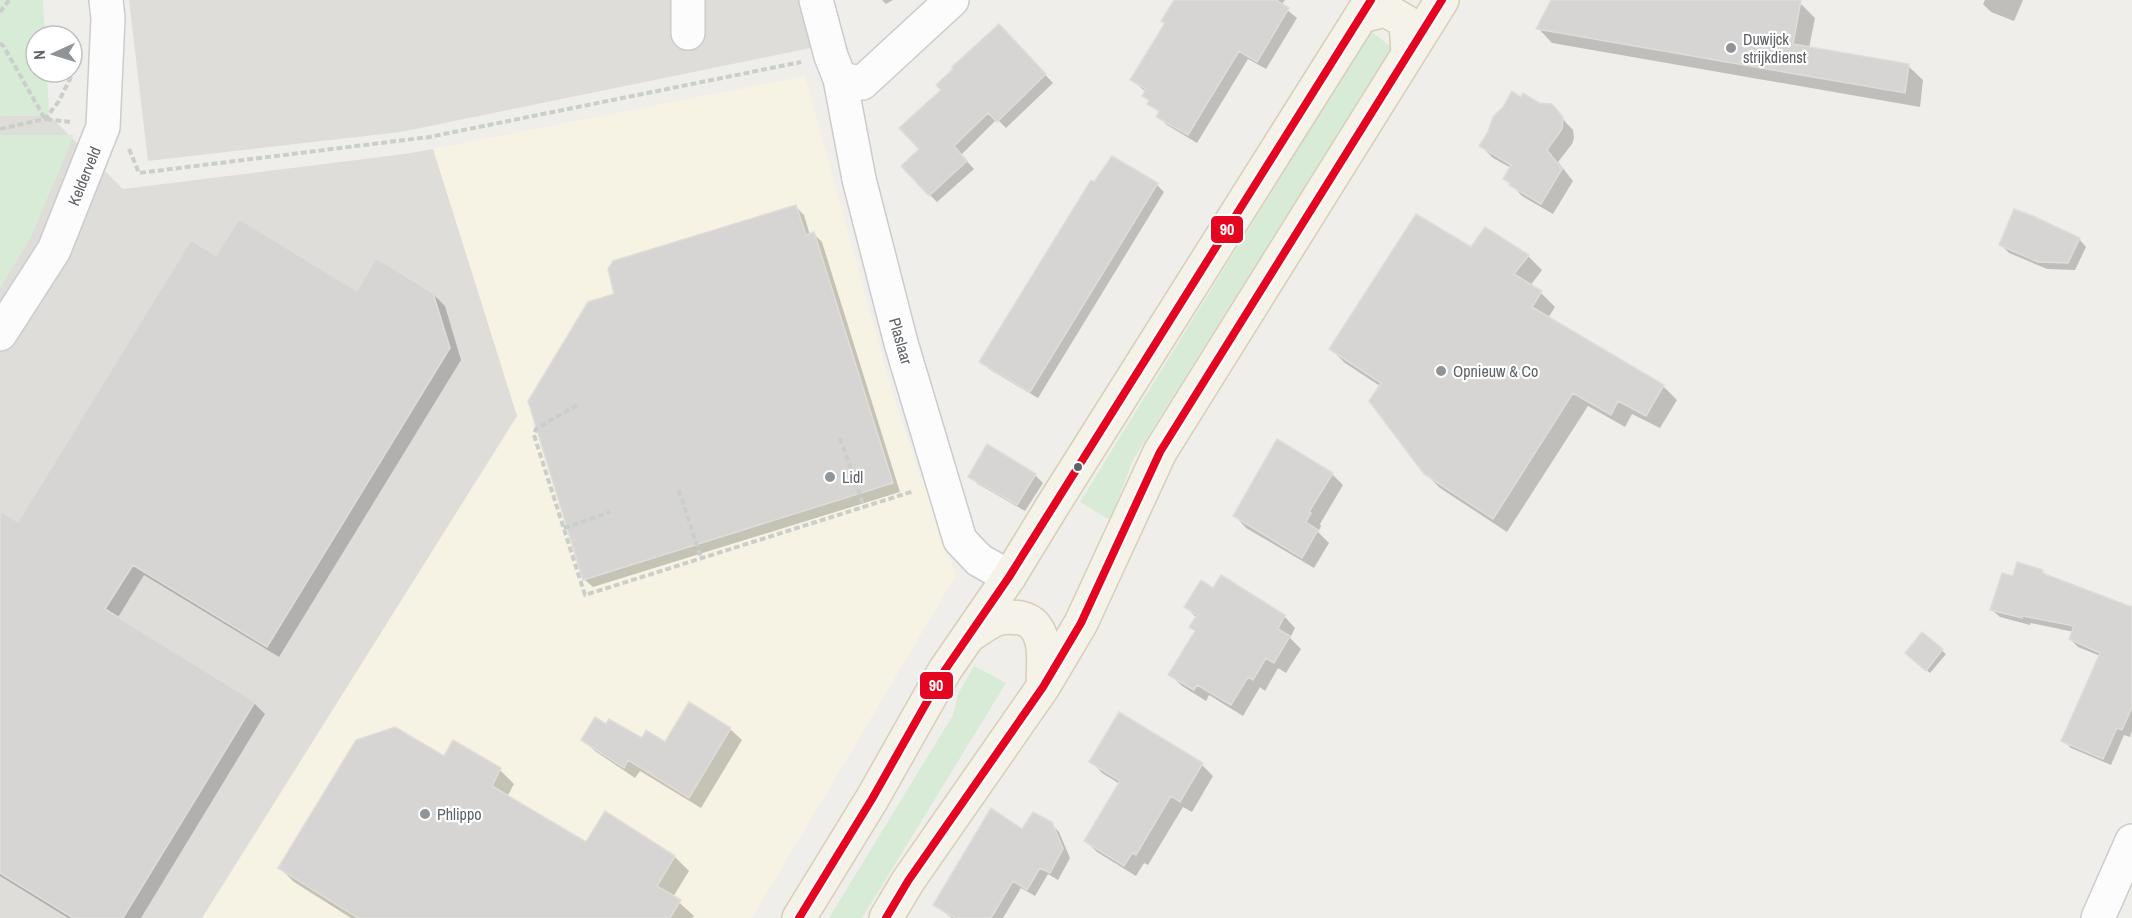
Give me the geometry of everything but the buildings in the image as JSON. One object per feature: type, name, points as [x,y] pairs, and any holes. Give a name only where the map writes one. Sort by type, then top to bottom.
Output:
[{"type":"main road","points":[[886,918],[915,872],[1043,687],[1082,623],[1160,452],[1442,0]]},
{"type":"main road","points":[[799,918],[872,799],[945,670],[1009,577],[1366,8],[1386,10],[1406,22],[1408,54]]},
{"type":"main road","points":[[968,636],[997,618],[1013,616],[1027,620],[1038,630],[1043,644],[1043,687]]},
{"type":"street","name":"Kelderveld","points":[[0,334],[54,250],[103,127],[108,18],[105,0]]},
{"type":"street","points":[[688,0],[688,33]]},
{"type":"street","name":"Plaslaar","points":[[816,0],[835,68],[859,179],[898,332],[960,540],[979,560],[1009,577]]},
{"type":"street","points":[[835,68],[862,83],[952,0]]},
{"type":"street","points":[[2098,918],[2132,840]]},
{"type":"path","points":[[0,12],[9,0]]},
{"type":"path","points":[[0,43],[45,119]]},
{"type":"path","points":[[0,129],[45,119],[103,127],[125,139],[138,173],[429,137],[835,68]]},
{"type":"path","points":[[45,119],[59,101],[68,84]]},
{"type":"path","points":[[577,405],[536,429],[534,435],[585,595],[944,482]]},
{"type":"path","points":[[840,438],[864,507]]},
{"type":"path","points":[[679,490],[701,558]]},
{"type":"path","points":[[564,528],[610,512]]},
{"type":"shaded area","points":[[129,0],[804,0],[815,47],[401,132],[148,161]]},
{"type":"shaded area","points":[[805,76],[890,385],[921,480],[931,485],[955,577],[752,918],[202,918],[517,416],[433,149]]},
{"type":"shaded area","points":[[49,115],[123,189],[433,149],[517,416],[202,918],[0,918],[0,116]]},
{"type":"green space","points":[[0,0],[43,0],[44,24],[24,24],[24,84],[48,84],[49,115],[0,116]]},
{"type":"green space","points":[[1371,31],[1392,48],[1133,460],[1110,520],[1080,502]]},
{"type":"green space","points":[[0,135],[74,135],[30,239],[0,288]]},
{"type":"green space","points":[[974,666],[1006,683],[862,918],[829,918],[953,715],[958,694]]},
{"type":"transit line","name":"90","points":[[799,918],[872,799],[945,670],[1009,577],[1371,0]]},
{"type":"transit line","name":"90","points":[[886,918],[908,881],[1043,687],[1081,623],[1160,452],[1442,0]]},
{"type":"place","name":"Duwijck strijkdienst","points":[[1731,48]]},
{"type":"place","name":"Opnieuw & Co","points":[[1441,371]]},
{"type":"place","name":"Lidl","points":[[830,477]]},
{"type":"place","name":"Phlippo","points":[[425,814]]}]
